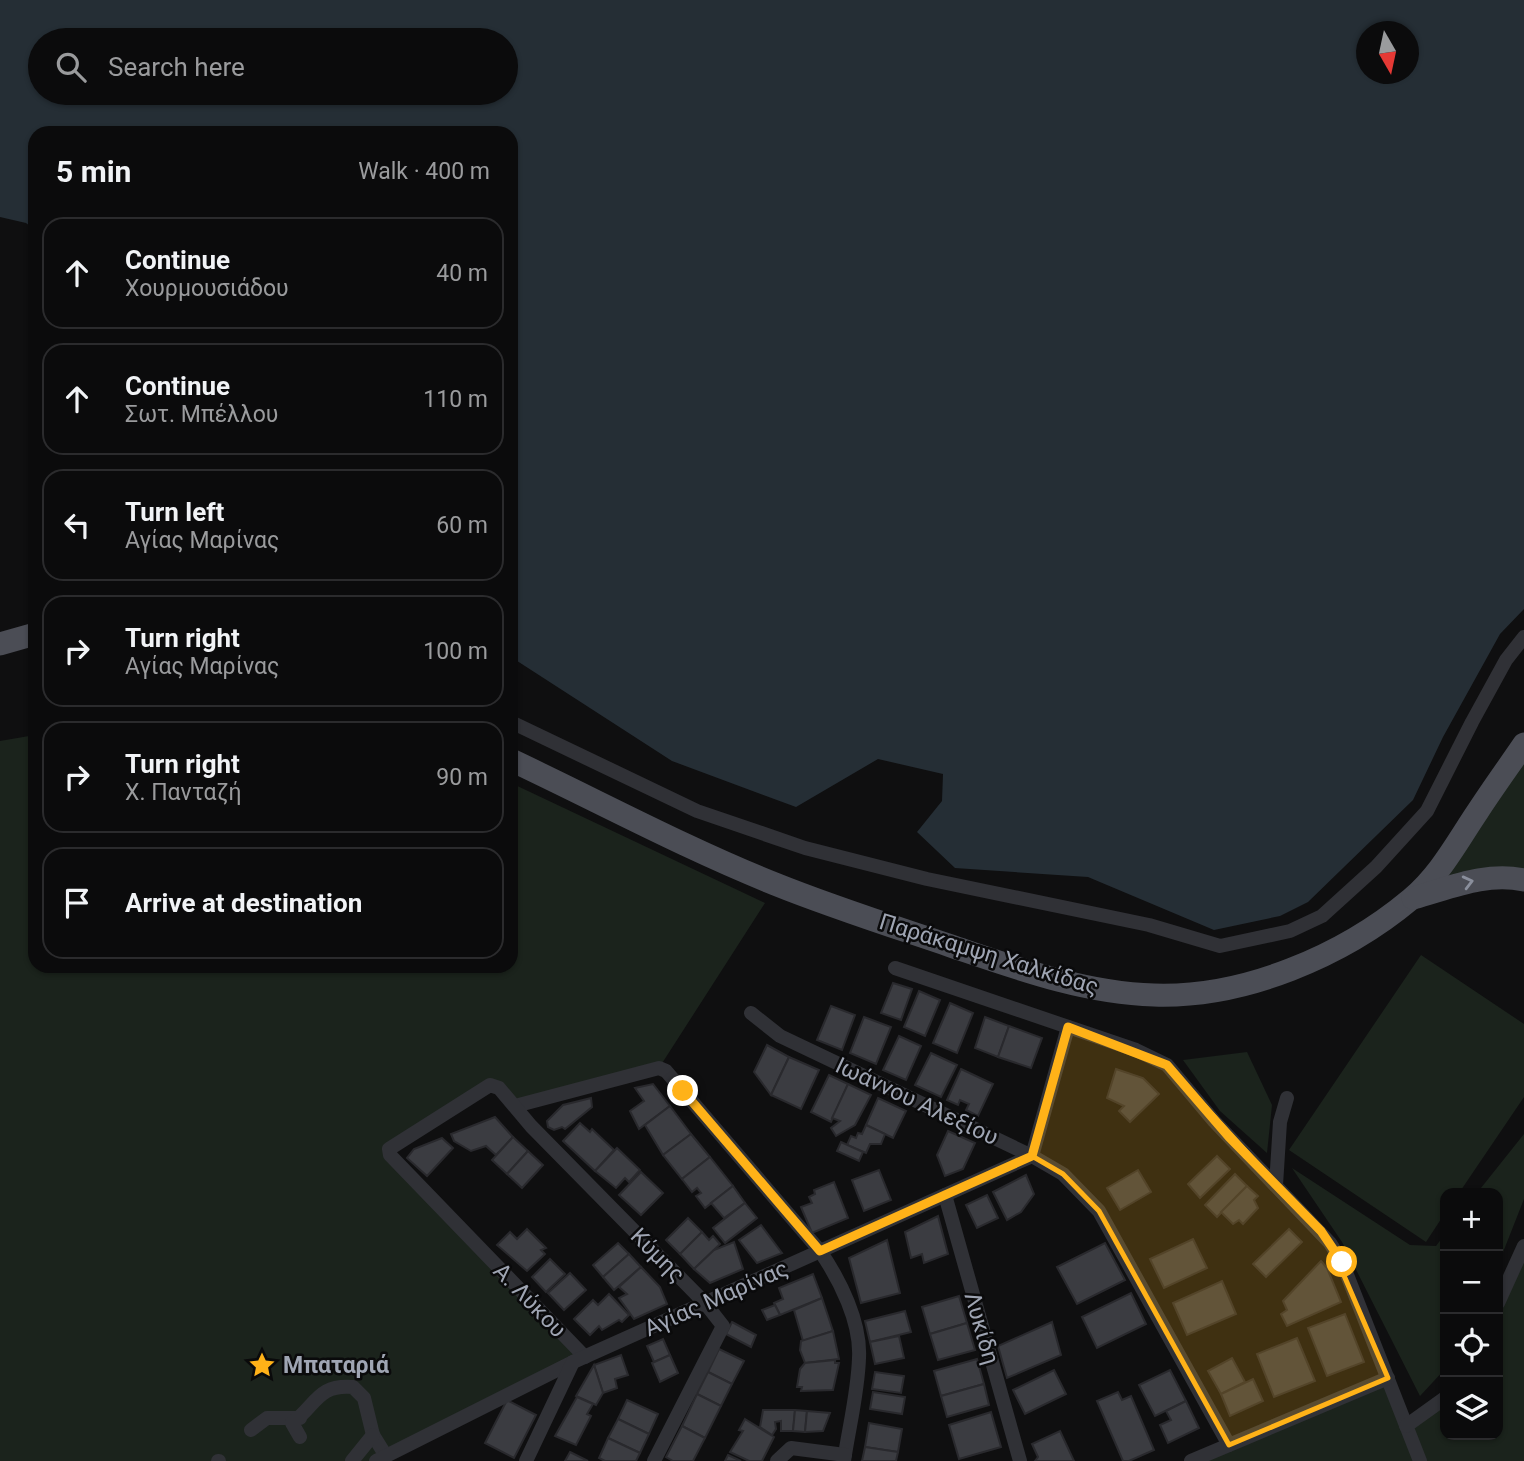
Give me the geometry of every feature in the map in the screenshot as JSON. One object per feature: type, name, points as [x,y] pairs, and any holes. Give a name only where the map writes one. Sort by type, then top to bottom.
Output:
[{"type":"main road","points":[[0,644],[28,636]]},
{"type":"main road","name":"Παράκαμψη Χαλκίδας","points":[[518,763],[784,888],[994,960],[1084,986],[1119,992],[1194,994],[1259,979],[1337,947],[1413,898],[1450,855],[1524,744]]},
{"type":"main road","points":[[1413,898],[1487,878],[1524,880]]},
{"type":"street","points":[[518,725],[697,811],[805,848],[927,879],[1149,925],[1220,946],[1290,931],[1322,916],[1376,867],[1427,811],[1483,701],[1506,660],[1524,637]]},
{"type":"street","points":[[894,968],[1068,1027],[1167,1065],[1214,1121],[1321,1231],[1342,1262],[1420,1461]]},
{"type":"street","name":"Ιωάννου Αλεξίου","points":[[751,1013],[780,1036],[1032,1156],[1063,1174],[1099,1211],[1230,1445]]},
{"type":"street","points":[[1032,1156],[1068,1027]]},
{"type":"street","points":[[515,1106],[659,1068],[666,1071],[820,1251],[835,1273],[848,1306],[860,1356],[844,1458],[790,1448],[777,1461]]},
{"type":"street","name":"Κύμης","points":[[390,1155],[389,1149],[490,1085],[499,1088],[705,1303],[723,1326],[654,1461]]},
{"type":"street","points":[[1276,1185],[1280,1122],[1287,1098]]},
{"type":"street","name":"Α. Λύκου","points":[[390,1155],[579,1360],[526,1461]]},
{"type":"street","name":"Αγίας Μαρίνας","points":[[381,1459],[579,1360],[1032,1156]]},
{"type":"street","name":"Λυκίδη","points":[[945,1195],[1020,1461]]},
{"type":"street","points":[[1503,1292],[1524,1246]]},
{"type":"street","points":[[1191,1461],[1388,1378]]},
{"type":"street","points":[[300,1437],[292,1423],[326,1390],[338,1385],[353,1387],[364,1398],[381,1459]]},
{"type":"street","points":[[1406,1426],[1440,1402]]},
{"type":"street","points":[[251,1430],[267,1419],[300,1418]]},
{"type":"street","points":[[352,1461],[373,1435]]},
{"type":"highlighted area","points":[[1068,1027],[1167,1065],[1330,1243],[1388,1378],[1229,1445],[1099,1211],[1063,1174],[1032,1156]]},
{"type":"shaded area","points":[[0,0],[1524,0],[1524,609],[1500,634],[1443,737],[1413,800],[1308,902],[1280,916],[1214,930],[1088,877],[955,868],[917,832],[942,801],[943,774],[878,759],[796,807],[672,761],[518,662],[518,126],[28,126],[28,225],[0,217]]},
{"type":"shaded area","points":[[28,736],[28,973],[518,973],[518,786],[765,903],[659,1068],[515,1106],[499,1088],[389,1149],[585,1357],[376,1461],[0,1461],[0,741]]},
{"type":"shaded area","points":[[1524,744],[1524,880],[1445,890],[1450,855]]},
{"type":"shaded area","points":[[1421,955],[1524,1024],[1524,1097],[1462,1188],[1440,1188],[1440,1221],[1426,1242],[1289,1150]]},
{"type":"shaded area","points":[[1247,1052],[1272,1105],[1267,1153],[1220,1111],[1183,1060]]},
{"type":"shaded area","points":[[1524,1134],[1524,1199],[1503,1252],[1503,1188],[1481,1188]]},
{"type":"shaded area","points":[[1292,1168],[1410,1245],[1436,1246],[1440,1241],[1440,1374],[1420,1396],[1342,1242]]},
{"type":"shaded area","points":[[1524,1246],[1524,1461],[1191,1461],[1388,1378],[1406,1426],[1440,1402],[1440,1440],[1503,1440],[1503,1292]]},
{"type":"building","points":[[893,983],[912,989],[901,1020],[881,1013]]},
{"type":"building","points":[[919,991],[940,1000],[925,1036],[904,1027]]},
{"type":"building","points":[[950,1003],[973,1013],[957,1053],[933,1043]]},
{"type":"building","points":[[831,1006],[855,1015],[842,1050],[817,1040]]},
{"type":"building","points":[[864,1017],[891,1027],[876,1064],[850,1053]]},
{"type":"building","points":[[985,1017],[1009,1026],[998,1057],[975,1048]]},
{"type":"building","points":[[1009,1026],[1042,1038],[1031,1068],[998,1057]]},
{"type":"building","points":[[899,1036],[921,1046],[906,1080],[883,1070]]},
{"type":"building","points":[[767,1045],[789,1057],[771,1095],[754,1072]]},
{"type":"building","points":[[931,1053],[957,1065],[941,1097],[915,1085]]},
{"type":"building","points":[[789,1057],[819,1070],[801,1109],[771,1095]]},
{"type":"building","points":[[961,1069],[993,1084],[978,1116],[966,1110],[969,1104],[960,1100],[958,1105],[947,1100]]},
{"type":"building","points":[[1116,1069],[1143,1078],[1159,1094],[1130,1122],[1119,1111],[1124,1106],[1107,1098]]},
{"type":"building","points":[[829,1075],[848,1084],[831,1122],[811,1112]]},
{"type":"building","points":[[653,1084],[670,1106],[639,1129],[630,1111],[644,1101],[635,1088]]},
{"type":"building","points":[[848,1084],[871,1095],[855,1125],[836,1136],[831,1128],[840,1121],[832,1118]]},
{"type":"building","points":[[591,1098],[592,1107],[565,1129],[562,1127],[554,1130],[548,1127],[547,1121],[563,1105]]},
{"type":"building","points":[[878,1098],[906,1111],[893,1138],[866,1125]]},
{"type":"building","points":[[670,1106],[691,1134],[663,1155],[645,1125]]},
{"type":"building","points":[[495,1117],[513,1137],[496,1155],[486,1146],[471,1151],[454,1141],[451,1134]]},
{"type":"building","points":[[580,1123],[590,1132],[592,1129],[614,1150],[595,1171],[563,1141]]},
{"type":"building","points":[[866,1125],[885,1134],[881,1144],[870,1144],[866,1153],[847,1145],[851,1136],[856,1138],[858,1133],[862,1134]]},
{"type":"building","points":[[948,1131],[975,1143],[963,1169],[945,1176],[937,1155]]},
{"type":"building","points":[[691,1134],[710,1157],[682,1179],[663,1155]]},
{"type":"building","points":[[513,1137],[528,1151],[507,1174],[492,1160]]},
{"type":"building","points":[[442,1138],[453,1148],[427,1176],[407,1158],[414,1149]]},
{"type":"building","points":[[841,1142],[863,1152],[859,1161],[837,1151]]},
{"type":"building","points":[[617,1148],[640,1170],[629,1182],[625,1178],[616,1188],[595,1171]]},
{"type":"building","points":[[528,1151],[543,1165],[522,1188],[507,1174]]},
{"type":"building","points":[[1217,1156],[1230,1169],[1200,1198],[1188,1184]]},
{"type":"building","points":[[710,1157],[733,1186],[705,1208],[696,1196],[701,1193],[697,1188],[692,1192],[682,1179]]},
{"type":"building","points":[[879,1170],[891,1200],[864,1211],[852,1180]]},
{"type":"building","points":[[1138,1170],[1151,1192],[1120,1210],[1107,1188]]},
{"type":"building","points":[[641,1172],[663,1193],[641,1215],[619,1195]]},
{"type":"building","points":[[1235,1174],[1247,1186],[1217,1217],[1205,1205]]},
{"type":"building","points":[[1026,1175],[1034,1194],[1021,1212],[1007,1220],[993,1192]]},
{"type":"building","points":[[834,1182],[848,1218],[812,1233],[801,1207],[812,1203],[809,1197],[815,1194],[814,1190]]},
{"type":"building","points":[[733,1186],[745,1203],[724,1218],[711,1203]]},
{"type":"building","points":[[1247,1186],[1258,1196],[1254,1200],[1258,1208],[1243,1224],[1239,1220],[1233,1224],[1221,1212]]},
{"type":"building","points":[[987,1195],[998,1218],[977,1228],[966,1205]]},
{"type":"building","points":[[745,1203],[757,1218],[725,1243],[713,1228]]},
{"type":"building","points":[[938,1216],[948,1254],[924,1263],[922,1254],[911,1258],[905,1232]]},
{"type":"building","points":[[688,1218],[702,1232],[680,1254],[666,1240]]},
{"type":"building","points":[[761,1225],[782,1253],[757,1263],[739,1240]]},
{"type":"building","points":[[527,1229],[546,1248],[541,1250],[545,1254],[527,1271],[497,1245],[510,1232],[517,1239]]},
{"type":"building","points":[[1289,1229],[1302,1242],[1266,1277],[1253,1264]]},
{"type":"building","points":[[702,1232],[709,1240],[713,1236],[720,1244],[694,1269],[680,1254]]},
{"type":"building","points":[[1193,1239],[1207,1268],[1164,1288],[1150,1259]]},
{"type":"building","points":[[887,1240],[900,1293],[861,1303],[849,1258]]},
{"type":"building","points":[[734,1242],[743,1269],[710,1283],[694,1269],[714,1250]]},
{"type":"building","points":[[618,1243],[629,1254],[603,1277],[593,1265]]},
{"type":"building","points":[[1105,1243],[1125,1280],[1077,1304],[1057,1267]]},
{"type":"building","points":[[629,1254],[641,1267],[614,1290],[603,1277]]},
{"type":"building","points":[[550,1259],[565,1274],[546,1292],[532,1277]]},
{"type":"building","points":[[1321,1261],[1327,1268],[1341,1302],[1287,1326],[1281,1314],[1287,1310],[1283,1301]]},
{"type":"building","points":[[641,1267],[660,1287],[667,1304],[634,1319],[619,1298],[627,1294],[619,1287]]},
{"type":"building","points":[[570,1273],[586,1290],[564,1310],[548,1293]]},
{"type":"building","points":[[813,1274],[822,1298],[780,1315],[774,1303],[783,1299],[779,1288]]},
{"type":"building","points":[[1222,1281],[1236,1314],[1187,1335],[1173,1303]]},
{"type":"building","points":[[1131,1293],[1146,1324],[1097,1348],[1082,1317]]},
{"type":"building","points":[[609,1294],[629,1315],[622,1322],[619,1320],[602,1330],[599,1326],[590,1335],[574,1319],[593,1300],[598,1305]]},
{"type":"building","points":[[959,1296],[967,1323],[930,1334],[922,1307]]},
{"type":"building","points":[[822,1298],[833,1331],[803,1341],[794,1310]]},
{"type":"building","points":[[775,1305],[780,1315],[767,1320],[762,1310]]},
{"type":"building","points":[[905,1311],[911,1332],[870,1342],[865,1321]]},
{"type":"building","points":[[1345,1314],[1364,1362],[1327,1376],[1308,1328]]},
{"type":"building","points":[[732,1322],[756,1335],[751,1347],[726,1334]]},
{"type":"building","points":[[1052,1322],[1061,1355],[1007,1378],[998,1346]]},
{"type":"building","points":[[967,1323],[975,1350],[938,1360],[930,1334]]},
{"type":"building","points":[[833,1331],[839,1359],[805,1363],[800,1350],[801,1341]]},
{"type":"building","points":[[899,1336],[904,1358],[875,1364],[870,1342]]},
{"type":"building","points":[[1297,1338],[1315,1381],[1274,1397],[1257,1354]]},
{"type":"building","points":[[663,1339],[670,1355],[654,1362],[647,1346]]},
{"type":"building","points":[[719,1349],[744,1361],[732,1384],[708,1372]]},
{"type":"building","points":[[621,1355],[628,1375],[615,1379],[617,1388],[603,1393],[594,1365]]},
{"type":"building","points":[[670,1355],[678,1373],[660,1382],[652,1363]]},
{"type":"building","points":[[1232,1358],[1245,1382],[1221,1394],[1208,1371]]},
{"type":"building","points":[[977,1359],[984,1384],[941,1396],[934,1371]]},
{"type":"building","points":[[835,1360],[835,1363],[839,1363],[833,1390],[801,1391],[802,1387],[797,1387],[800,1369],[805,1363]]},
{"type":"building","points":[[594,1365],[603,1393],[596,1405],[576,1396]]},
{"type":"building","points":[[1054,1370],[1066,1394],[1025,1414],[1013,1390]]},
{"type":"building","points":[[1170,1370],[1186,1401],[1155,1416],[1139,1385]]},
{"type":"building","points":[[708,1372],[732,1384],[721,1406],[697,1394]]},
{"type":"building","points":[[875,1372],[904,1376],[901,1393],[872,1389]]},
{"type":"building","points":[[1253,1379],[1263,1401],[1230,1416],[1221,1394]]},
{"type":"building","points":[[984,1384],[989,1405],[947,1417],[941,1396]]},
{"type":"building","points":[[873,1392],[905,1397],[902,1414],[870,1409]]},
{"type":"building","points":[[1118,1392],[1122,1400],[1131,1396],[1154,1450],[1129,1461],[1123,1461],[1097,1401]]},
{"type":"building","points":[[697,1394],[721,1406],[705,1438],[682,1426]]},
{"type":"building","points":[[577,1397],[593,1404],[587,1414],[591,1416],[576,1445],[555,1436]]},
{"type":"building","points":[[507,1400],[536,1415],[514,1458],[485,1443]]},
{"type":"building","points":[[627,1400],[658,1414],[649,1434],[618,1419]]},
{"type":"building","points":[[1186,1401],[1199,1428],[1168,1443],[1160,1425],[1171,1420],[1166,1411]]},
{"type":"building","points":[[763,1410],[795,1410],[793,1431],[781,1431],[781,1421],[775,1422],[776,1429],[772,1435],[760,1427]]},
{"type":"building","points":[[795,1410],[807,1411],[805,1432],[793,1431]]},
{"type":"building","points":[[807,1411],[830,1413],[823,1431],[805,1432]]},
{"type":"building","points":[[991,1412],[1001,1447],[959,1459],[949,1425]]},
{"type":"building","points":[[618,1419],[649,1434],[640,1453],[608,1438]]},
{"type":"building","points":[[745,1419],[774,1437],[762,1461],[749,1461],[730,1452],[743,1431],[739,1430]]},
{"type":"building","points":[[869,1423],[902,1429],[898,1452],[865,1447]]},
{"type":"building","points":[[682,1426],[705,1438],[693,1461],[673,1461],[666,1457]]},
{"type":"building","points":[[1060,1431],[1074,1461],[1035,1461],[1038,1457],[1032,1444]]},
{"type":"building","points":[[608,1438],[640,1453],[636,1461],[605,1461],[599,1458]]},
{"type":"building","points":[[865,1447],[898,1452],[896,1461],[862,1461]]},
{"type":"building","points":[[570,1452],[588,1461],[565,1461]]},
{"type":"building","points":[[728,1455],[741,1461],[725,1461]]},
{"type":"place","name":"Μπαταριά","points":[[262,1365]]},
{"type":"route","points":[[683,1091],[820,1251],[1032,1156],[1068,1027],[1167,1065],[1214,1121],[1321,1231],[1342,1262]]}]
